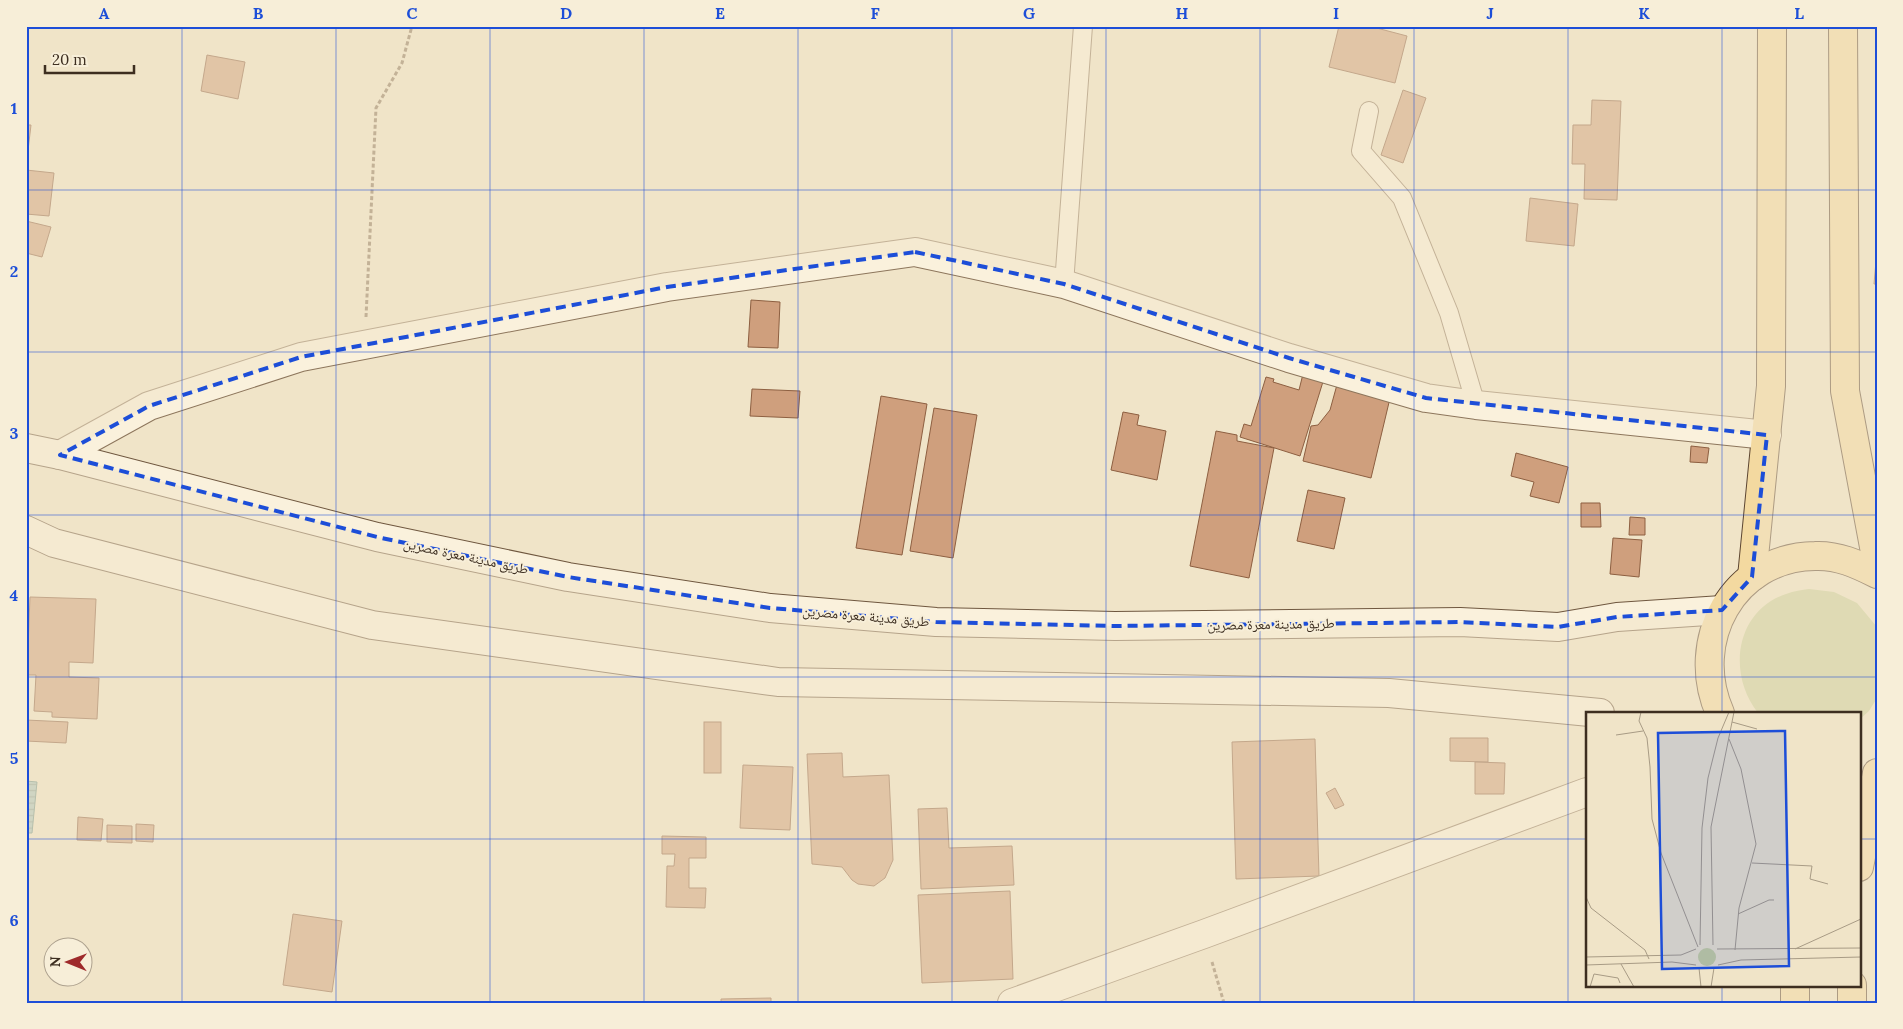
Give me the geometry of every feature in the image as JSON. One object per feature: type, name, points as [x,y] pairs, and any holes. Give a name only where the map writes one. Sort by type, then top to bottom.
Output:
[{"type":"main road","points":[[1752,577],[1771,386],[1772,26]]},
{"type":"main road","points":[[1843,26],[1845,391],[1877,563]]},
{"type":"main road","points":[[60,455],[149,406],[301,357],[667,287],[915,252],[1064,284],[1289,358],[1426,398],[1476,405],[1766,435]]},
{"type":"main road","name":"طريق مدينة معرة مصرين","points":[[26,448],[60,455],[376,537],[568,577],[770,608],[936,622],[1115,626],[1460,622],[1558,627],[1617,618],[1722,610]]},
{"type":"main road","points":[[26,530],[54,543],[372,625],[778,682],[1389,693],[1589,712]]},
{"type":"main road","points":[[1720,712],[1713,697],[1708,668],[1711,638],[1722,610],[1736,592],[1752,577],[1782,561],[1815,556],[1849,560],[1877,574]]},
{"type":"main road","points":[[1860,764],[1877,755]]},
{"type":"main road","points":[[1860,862],[1877,773]]},
{"type":"main road","points":[[1012,1003],[1586,792]]},
{"type":"main road","points":[[1795,986],[1795,1003]]},
{"type":"main road","points":[[1852,986],[1852,1003]]},
{"type":"lane","points":[[1064,284],[1083,26]]},
{"type":"lane","points":[[1369,111],[1361,151],[1402,198],[1449,313],[1476,405]]},
{"type":"path","points":[[365,345],[376,108],[402,63],[412,26]]},
{"type":"path","points":[[1204,934],[1224,1003]]},
{"type":"highlighted area","points":[[915,252],[1064,284],[1289,358],[1426,398],[1767,435],[1752,577],[1722,610],[1617,617],[1558,627],[1460,622],[1115,626],[936,622],[770,608],[568,577],[377,537],[60,455],[149,406],[301,357],[667,287]]},
{"type":"green space","points":[[1809,589],[1834,592],[1857,603],[1877,627],[1877,698],[1869,711],[1860,719],[1860,712],[1757,712],[1748,697],[1742,680],[1740,663],[1741,645],[1747,629],[1756,614],[1769,602]]},
{"type":"water","points":[[26,781],[37,782],[32,833],[26,833]]},
{"type":"building","points":[[1339,26],[1369,26],[1407,36],[1395,83],[1329,67]]},
{"type":"building","points":[[207,55],[245,62],[238,99],[201,91]]},
{"type":"building","points":[[1403,90],[1426,98],[1403,163],[1381,155]]},
{"type":"building","points":[[1592,100],[1621,101],[1617,200],[1584,199],[1585,164],[1572,164],[1573,125],[1591,125]]},
{"type":"building","points":[[26,125],[31,125],[27,159],[26,158]]},
{"type":"building","points":[[26,170],[54,173],[49,216],[26,214]]},
{"type":"building","points":[[1530,198],[1578,204],[1574,246],[1526,241]]},
{"type":"building","points":[[26,221],[51,227],[42,257],[26,253]]},
{"type":"building","points":[[1876,261],[1877,284],[1874,284]]},
{"type":"building","points":[[751,300],[780,302],[778,348],[748,347]]},
{"type":"building","points":[[1326,372],[1300,456],[1240,437],[1244,424],[1251,426],[1266,377],[1274,379],[1273,382],[1299,390],[1303,374]]},
{"type":"building","points":[[1338,381],[1391,394],[1371,478],[1303,461],[1311,426],[1318,425],[1330,410]]},
{"type":"building","points":[[752,389],[800,391],[798,418],[750,416]]},
{"type":"building","points":[[881,396],[927,404],[902,555],[856,548]]},
{"type":"building","points":[[934,408],[977,415],[953,558],[910,551]]},
{"type":"building","points":[[1123,412],[1139,415],[1137,425],[1166,431],[1157,480],[1111,470]]},
{"type":"building","points":[[1216,431],[1237,435],[1237,441],[1274,448],[1249,578],[1190,566]]},
{"type":"building","points":[[1691,446],[1709,448],[1707,463],[1690,462]]},
{"type":"building","points":[[1516,453],[1568,467],[1559,503],[1530,496],[1534,482],[1511,476]]},
{"type":"building","points":[[1308,490],[1345,498],[1334,549],[1297,541]]},
{"type":"building","points":[[1581,503],[1600,503],[1601,527],[1581,527]]},
{"type":"building","points":[[1630,517],[1645,518],[1645,535],[1629,535]]},
{"type":"building","points":[[1613,538],[1642,540],[1639,577],[1610,574]]},
{"type":"building","points":[[30,597],[96,599],[93,663],[69,662],[69,677],[99,678],[97,719],[52,717],[52,712],[34,711],[36,675],[27,675]]},
{"type":"building","points":[[26,720],[68,722],[66,743],[26,741]]},
{"type":"building","points":[[704,722],[721,722],[721,773],[704,773]]},
{"type":"building","points":[[1450,738],[1488,738],[1488,762],[1450,761]]},
{"type":"building","points":[[1315,739],[1319,876],[1236,879],[1232,742]]},
{"type":"building","points":[[842,753],[843,777],[889,775],[893,860],[885,878],[874,886],[858,884],[852,880],[842,867],[812,864],[807,754]]},
{"type":"building","points":[[1475,762],[1505,763],[1504,794],[1475,794]]},
{"type":"building","points":[[743,765],[793,767],[790,830],[740,828]]},
{"type":"building","points":[[1335,788],[1344,805],[1335,809],[1326,793]]},
{"type":"building","points":[[947,808],[949,848],[1012,846],[1014,885],[921,889],[918,809]]},
{"type":"building","points":[[78,817],[103,819],[101,841],[77,840]]},
{"type":"building","points":[[136,824],[154,825],[153,842],[136,841]]},
{"type":"building","points":[[107,825],[132,826],[132,843],[107,842]]},
{"type":"building","points":[[662,836],[706,837],[706,858],[689,858],[689,888],[706,888],[705,908],[666,907],[667,866],[674,866],[675,854],[662,854]]},
{"type":"building","points":[[1010,891],[1013,979],[922,983],[918,895]]},
{"type":"building","points":[[293,914],[342,921],[332,992],[283,985]]},
{"type":"building","points":[[771,998],[771,1003],[721,1003],[721,999]]}]
